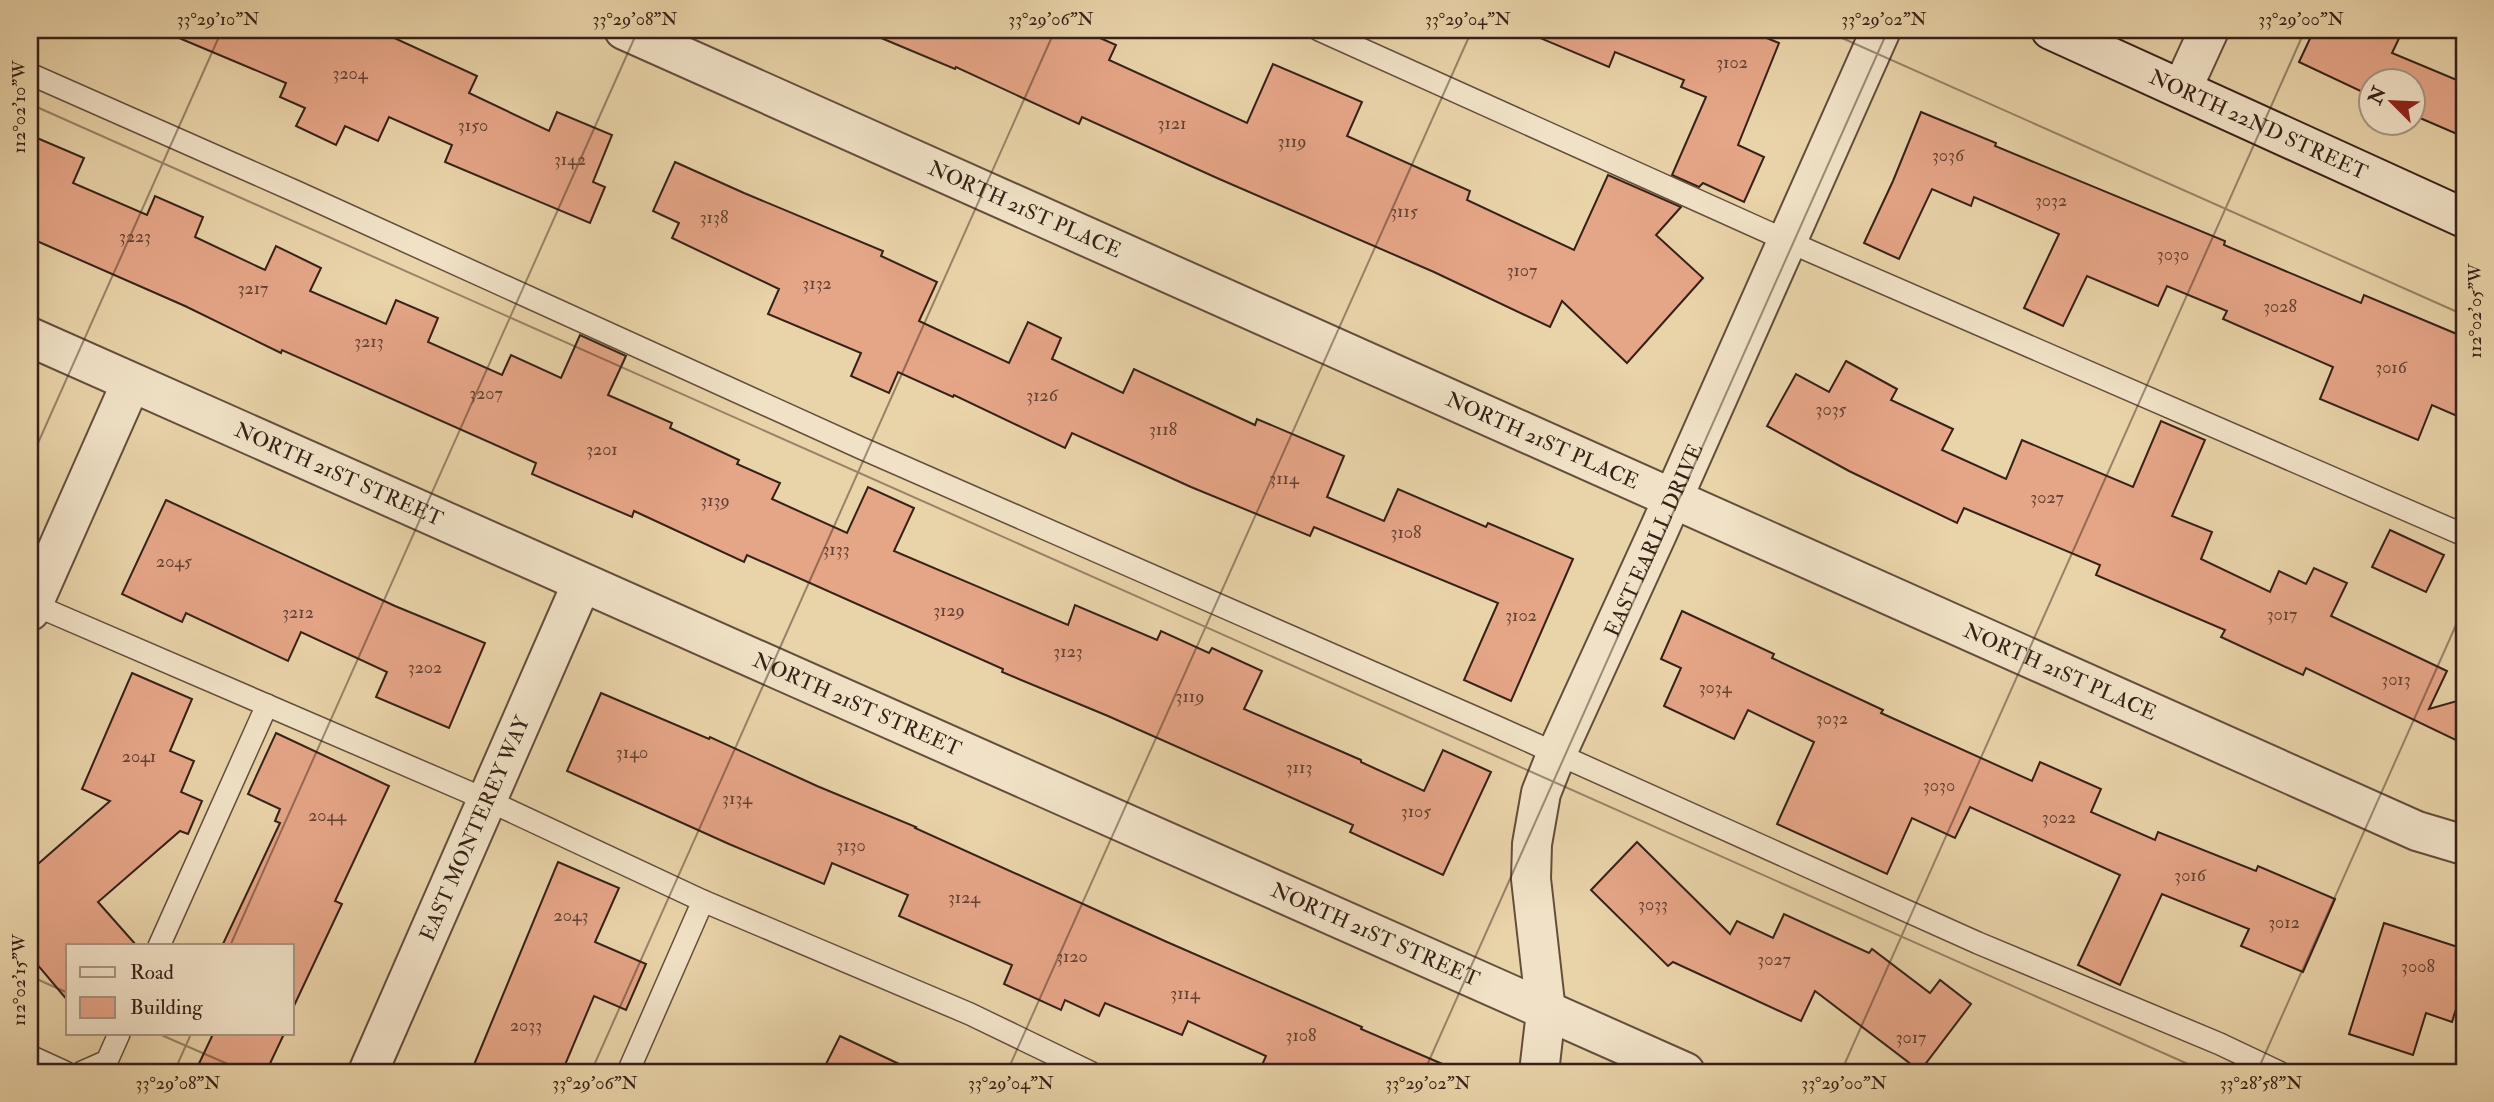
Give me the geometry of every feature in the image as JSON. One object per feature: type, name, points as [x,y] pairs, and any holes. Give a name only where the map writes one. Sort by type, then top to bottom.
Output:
[{"type":"street","name":"NORTH 21ST PLACE","points":[[624,30],[2417,831],[2464,845]]},
{"type":"street","name":"EAST EARLL DRIVE","points":[[1539,1072],[1546,1012],[1531,879],[1532,844],[1541,793],[1881,30]]},
{"type":"street","name":"NORTH 22ND STREET","points":[[2051,30],[2464,218]]},
{"type":"street","points":[[2182,89],[2209,30]]},
{"type":"street","name":"NORTH 21ST STREET","points":[[30,337],[1685,1072]]},
{"type":"street","points":[[31,606],[131,383]]},
{"type":"street","name":"EAST MONTEREY WAY","points":[[368,1072],[582,583]]},
{"type":"lane","points":[[1319,30],[1787,241],[2464,535]]},
{"type":"lane","points":[[30,74],[298,192],[849,442],[1978,943],[2220,1044],[2279,1072]]},
{"type":"lane","points":[[31,606],[487,800],[703,901],[970,1014],[1090,1072]]},
{"type":"lane","points":[[160,944],[267,705]]},
{"type":"lane","points":[[628,1072],[703,901]]},
{"type":"lane","points":[[82,1072],[107,1061],[118,1036]]},
{"type":"lane","points":[[30,1056],[65,1072]]},
{"type":"building","points":[[160,30],[377,30],[477,76],[469,93],[549,131],[557,112],[612,135],[593,182],[605,187],[590,223],[445,162],[452,145],[389,117],[378,141],[345,126],[336,145],[296,126],[305,108],[280,97],[286,83]]},
{"type":"building","points":[[862,30],[1082,30],[1116,45],[1109,60],[1247,123],[1273,64],[1362,102],[1347,136],[1470,191],[1467,200],[1574,250],[1608,175],[1681,207],[1656,235],[1703,278],[1627,363],[1562,301],[1550,327],[1434,272],[1082,117],[1079,124],[956,67],[955,69]]},
{"type":"building","points":[[1521,30],[1747,30],[1779,43],[1738,145],[1764,157],[1744,202],[1703,183],[1699,187],[1672,175],[1706,97],[1681,87],[1684,80],[1615,52],[1609,67]]},
{"type":"building","points":[[2314,30],[2403,30],[2392,53],[2423,66],[2358,66],[2358,90],[2299,62]]},
{"type":"building","points":[[2428,68],[2464,83],[2464,137],[2428,121]]},
{"type":"building","points":[[1921,112],[1996,143],[1995,146],[2225,241],[2224,245],[2361,303],[2364,295],[2464,337],[2464,419],[2432,405],[2418,440],[2320,399],[2333,367],[2223,319],[2227,311],[2167,286],[2158,306],[2087,276],[2063,326],[2024,308],[2059,234],[1974,197],[1971,206],[1932,189],[1899,259],[1864,243]]},
{"type":"building","points":[[30,135],[84,158],[73,183],[147,215],[155,196],[203,217],[195,237],[265,270],[276,246],[321,268],[310,291],[386,324],[396,300],[438,318],[428,342],[502,375],[511,355],[561,378],[580,335],[626,356],[608,395],[672,423],[670,428],[739,460],[737,464],[780,483],[772,499],[847,533],[868,487],[914,508],[894,551],[1068,625],[1075,605],[1157,640],[1161,631],[1209,653],[1212,648],[1262,671],[1244,709],[1424,791],[1443,750],[1491,772],[1443,875],[1350,832],[1353,825],[1002,672],[1003,669],[747,555],[744,562],[634,511],[632,517],[532,474],[536,463],[282,350],[281,353],[185,306],[30,238]]},
{"type":"building","points":[[675,162],[883,251],[881,256],[937,282],[919,321],[1009,363],[1028,322],[1061,338],[1052,359],[1123,393],[1134,369],[1255,425],[1257,419],[1344,456],[1327,497],[1384,521],[1398,489],[1486,527],[1488,523],[1573,559],[1511,701],[1464,680],[1498,603],[1314,527],[1310,536],[1191,487],[1072,433],[1065,448],[954,395],[953,397],[898,372],[889,393],[851,376],[861,353],[768,314],[779,289],[672,238],[679,223],[653,211]]},
{"type":"building","points":[[1846,361],[1897,389],[1891,400],[1953,429],[1942,450],[2006,479],[2022,440],[2133,487],[2161,421],[2205,440],[2172,516],[2212,532],[2201,559],[2270,592],[2279,571],[2306,584],[2314,568],[2347,583],[2331,616],[2447,671],[2429,709],[2464,699],[2464,744],[2306,668],[2303,675],[2221,637],[2225,630],[2096,575],[2100,565],[1964,508],[1957,523],[1849,471],[1767,426],[1796,374],[1829,392]]},
{"type":"building","points":[[166,500],[395,606],[485,643],[449,728],[376,697],[387,672],[301,632],[288,661],[186,613],[182,622],[122,594]]},
{"type":"building","points":[[2390,530],[2444,555],[2426,592],[2372,567]]},
{"type":"building","points":[[1682,611],[1774,654],[1772,658],[1883,710],[1881,713],[2032,781],[2040,762],[2101,789],[2091,812],[2155,840],[2158,832],[2256,871],[2258,866],[2335,899],[2303,972],[2241,946],[2249,929],[2162,894],[2120,985],[2078,965],[2120,875],[1970,807],[1955,838],[1912,818],[1887,874],[1777,824],[1814,742],[1748,710],[1734,739],[1664,706],[1681,668],[1661,659]]},
{"type":"building","points":[[132,673],[192,699],[170,751],[194,761],[181,792],[202,801],[188,834],[180,831],[98,902],[135,944],[66,944],[66,999],[30,956],[30,871],[110,801],[82,789]]},
{"type":"building","points":[[601,693],[709,739],[710,737],[916,827],[1461,1072],[1259,1072],[1266,1056],[1188,1021],[1182,1035],[1105,1003],[1099,1016],[1065,1000],[1061,1010],[1004,984],[1012,965],[899,916],[908,895],[832,863],[824,884],[567,771]]},
{"type":"building","points":[[276,733],[389,786],[335,901],[342,904],[294,1006],[294,944],[223,944],[280,823],[275,821],[280,809],[248,794]]},
{"type":"building","points":[[1637,842],[1730,934],[1737,921],[1773,938],[1784,914],[1869,953],[1872,949],[1930,993],[1940,980],[1971,1004],[1920,1071],[1815,991],[1801,1021],[1673,962],[1668,966],[1591,890]]},
{"type":"building","points":[[558,862],[619,888],[595,942],[646,964],[626,1010],[594,996],[562,1072],[471,1072]]},
{"type":"building","points":[[2384,923],[2464,949],[2464,983],[2452,1022],[2426,1013],[2413,1055],[2349,1034]]},
{"type":"building","points":[[212,1036],[283,1036],[266,1072],[195,1072]]},
{"type":"building","points":[[840,1036],[916,1072],[822,1072]]}]
